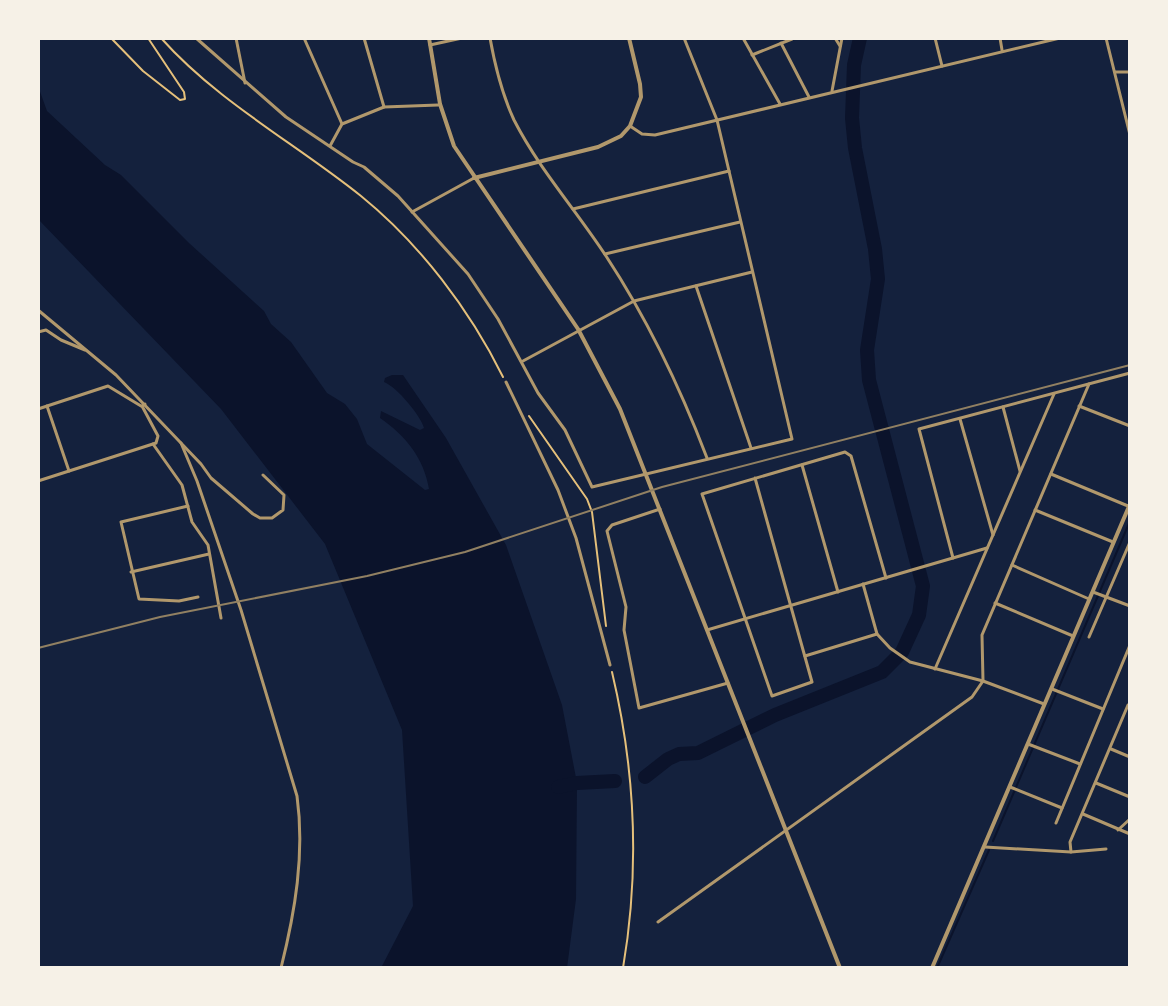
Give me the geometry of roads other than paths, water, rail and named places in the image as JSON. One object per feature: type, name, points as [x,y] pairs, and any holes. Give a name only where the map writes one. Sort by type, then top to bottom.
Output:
[{"type":"street","points":[[196,38],[286,117],[364,167],[412,212],[468,274],[522,361],[538,393],[565,430],[592,487],[792,439],[717,120],[684,38]]},
{"type":"street","points":[[236,38],[245,83]]},
{"type":"street","points":[[304,38],[342,124]]},
{"type":"street","points":[[364,38],[384,107]]},
{"type":"street","points":[[429,38],[440,104],[454,146],[578,329],[610,388],[840,968]]},
{"type":"street","points":[[430,45],[462,38]]},
{"type":"street","points":[[490,38],[514,119],[538,162],[605,254],[634,301],[683,396],[707,458]]},
{"type":"street","points":[[412,212],[474,178],[598,147],[621,136],[630,126],[641,97],[629,38]]},
{"type":"street","points":[[743,38],[780,104]]},
{"type":"street","points":[[835,38],[840,46]]},
{"type":"street","points":[[832,91],[842,38]]},
{"type":"street","points":[[935,38],[942,66]]},
{"type":"street","points":[[1000,38],[1002,52]]},
{"type":"street","points":[[630,126],[642,134],[655,135],[1059,38]]},
{"type":"street","points":[[1106,38],[1130,135]]},
{"type":"street","points":[[752,55],[792,39]]},
{"type":"street","points":[[781,43],[809,97]]},
{"type":"street","points":[[1115,72],[1130,72]]},
{"type":"street","points":[[330,146],[342,124],[384,107],[440,104]]},
{"type":"street","points":[[572,210],[729,171]]},
{"type":"street","points":[[605,254],[740,222]]},
{"type":"street","points":[[522,361],[634,301],[752,272]]},
{"type":"street","points":[[696,286],[751,448]]},
{"type":"street","points":[[38,310],[87,351],[143,405],[211,478],[253,514],[260,518],[272,518],[283,510],[284,495],[263,475]]},
{"type":"street","points":[[38,332],[46,330],[87,351]]},
{"type":"street","points":[[953,558],[919,429],[1130,373]]},
{"type":"street","points":[[506,382],[572,526],[610,665]]},
{"type":"street","points":[[658,922],[972,697],[983,681],[982,635],[1089,384]]},
{"type":"street","points":[[38,409],[108,386],[143,405],[158,436],[153,444],[38,481]]},
{"type":"street","points":[[935,669],[1054,393]]},
{"type":"street","points":[[47,406],[69,471]]},
{"type":"street","points":[[1079,406],[1130,426]]},
{"type":"street","points":[[1003,407],[1020,471]]},
{"type":"street","points":[[960,418],[993,535]]},
{"type":"street","points":[[181,443],[197,481],[250,638],[297,796],[301,824],[299,862],[292,921],[281,968]]},
{"type":"street","points":[[153,444],[182,485],[192,522],[208,545],[221,618]]},
{"type":"street","points":[[755,478],[812,682],[772,696],[702,494],[755,478],[802,464],[845,452],[851,456],[886,578]]},
{"type":"street","points":[[802,464],[838,592]]},
{"type":"street","points":[[932,968],[1130,505],[1051,474]]},
{"type":"street","points":[[188,506],[121,522],[139,599],[179,601],[198,597]]},
{"type":"street","points":[[660,509],[612,525],[607,531],[626,607],[624,630],[639,708],[728,683]]},
{"type":"street","points":[[1035,510],[1114,542]]},
{"type":"street","points":[[1089,637],[1104,596],[1130,542]]},
{"type":"street","points":[[707,630],[987,548]]},
{"type":"street","points":[[131,572],[210,554]]},
{"type":"street","points":[[1012,565],[1090,599]]},
{"type":"street","points":[[863,584],[877,634],[910,662],[983,681],[1046,704]]},
{"type":"street","points":[[1094,592],[1130,606]]},
{"type":"street","points":[[995,603],[1074,637]]},
{"type":"street","points":[[805,656],[877,634]]},
{"type":"street","points":[[1056,823],[1130,645]]},
{"type":"street","points":[[1053,690],[1103,709]]},
{"type":"street","points":[[1071,852],[1070,842],[1130,706]]},
{"type":"street","points":[[1030,744],[1080,764]]},
{"type":"street","points":[[1111,749],[1130,757]]},
{"type":"street","points":[[1096,783],[1130,797]]},
{"type":"street","points":[[1011,788],[1062,808]]},
{"type":"street","points":[[1083,814],[1130,834]]},
{"type":"street","points":[[1118,830],[1130,819]]},
{"type":"street","points":[[985,847],[1071,852],[1106,849]]},
{"type":"water","points":[[38,86],[47,111],[105,165],[121,175],[189,243],[264,311],[271,324],[291,342],[327,393],[345,404],[357,419],[367,444],[425,490],[429,489],[423,467],[412,448],[380,418],[381,411],[420,430],[424,428],[408,402],[384,382],[392,375],[403,375],[446,438],[506,545],[562,705],[577,783],[576,899],[567,968],[381,968],[413,906],[402,730],[325,544],[221,409],[38,219]]},
{"type":"waterway","points":[[645,777],[679,754],[698,753],[775,715],[882,672],[902,652],[919,615],[923,586],[869,380],[867,350],[878,279],[852,118],[854,65],[860,38]]},
{"type":"waterway","points":[[993,841],[1130,521]]},
{"type":"waterway","points":[[558,787],[615,781]]},
{"type":"waterway","points":[[937,968],[989,850]]},
{"type":"railway","points":[[38,648],[160,617],[367,576],[465,552],[662,487],[1130,365]]}]
